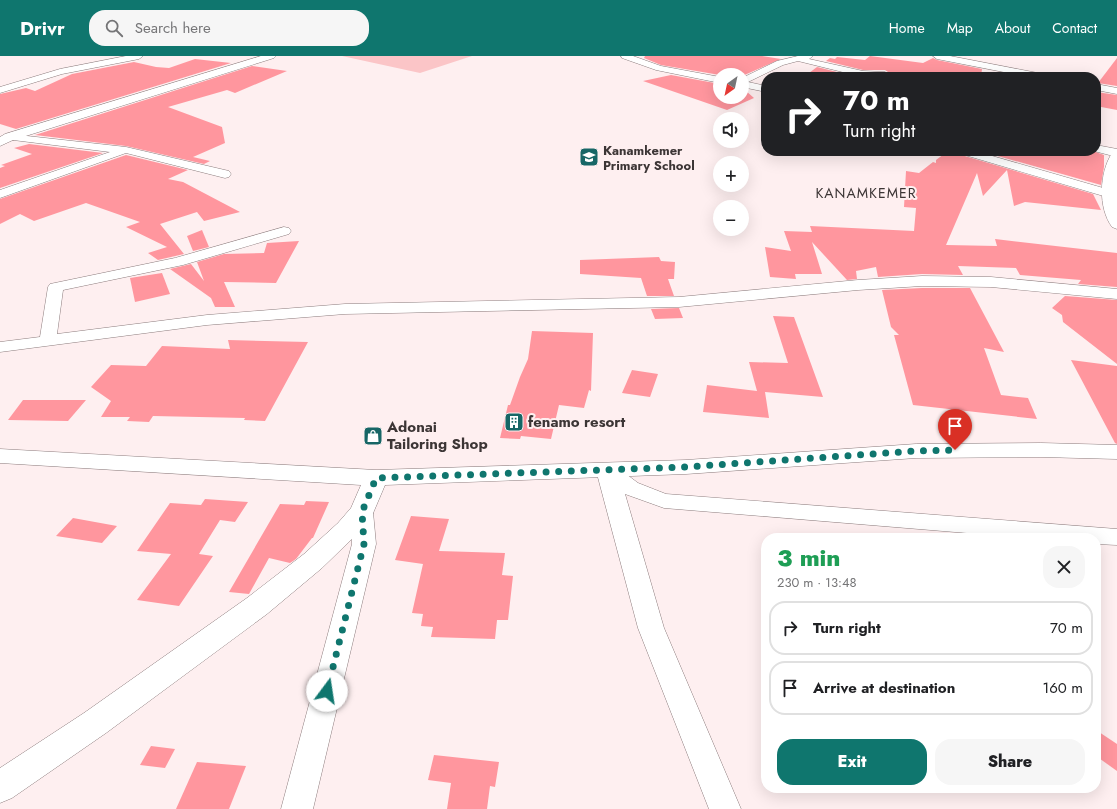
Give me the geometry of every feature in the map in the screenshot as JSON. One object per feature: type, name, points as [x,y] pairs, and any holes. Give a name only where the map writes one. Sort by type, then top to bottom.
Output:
[{"type":"street","points":[[108,56],[126,59]]},
{"type":"street","points":[[0,90],[60,72],[139,56]]},
{"type":"street","points":[[5,139],[271,56]]},
{"type":"street","points":[[625,56],[659,68],[713,79]]},
{"type":"street","points":[[763,72],[780,63],[810,56]]},
{"type":"street","points":[[937,56],[1018,72]]},
{"type":"street","points":[[800,59],[855,72]]},
{"type":"street","points":[[749,79],[761,73]]},
{"type":"street","points":[[749,85],[761,88]]},
{"type":"street","points":[[1101,88],[1117,90]]},
{"type":"street","points":[[5,139],[126,150],[225,174]]},
{"type":"street","points":[[1101,149],[1117,153]]},
{"type":"street","points":[[0,194],[126,150]]},
{"type":"street","points":[[979,156],[1113,196]]},
{"type":"street","points":[[1115,164],[1113,196],[1117,224]]},
{"type":"street","points":[[48,340],[56,287],[178,262],[284,231]]},
{"type":"street","points":[[0,347],[207,320],[323,310],[679,302],[916,281],[991,282],[1117,294]]},
{"type":"street","points":[[0,456],[376,478],[686,467],[916,451],[1040,450],[1117,452]]},
{"type":"street","points":[[607,470],[630,488],[664,501],[1067,533]]},
{"type":"street","points":[[607,470],[651,628],[725,809]]},
{"type":"street","points":[[0,787],[95,723],[257,606],[313,561],[347,529],[362,512],[376,478]]},
{"type":"street","points":[[297,809],[364,544],[362,512]]},
{"type":"street","points":[[1101,536],[1117,537]]},
{"type":"shaded area","points":[[342,56],[472,56],[420,73]]},
{"type":"building","points":[[645,56],[762,56],[781,59],[749,73],[749,68],[713,68],[713,74],[661,65],[644,58]]},
{"type":"building","points":[[870,56],[923,63],[933,58],[982,69],[982,72],[888,72],[885,70],[863,70],[826,61],[830,58],[835,59],[837,57],[865,60]]},
{"type":"building","points":[[1117,58],[1117,86],[1101,83],[1101,79]]},
{"type":"building","points":[[195,59],[231,63],[16,129],[0,124],[0,94],[26,88],[35,91],[72,74],[134,62],[156,67],[169,68]]},
{"type":"building","points":[[252,66],[287,71],[235,93],[227,90],[168,107],[222,127],[225,143],[193,157],[210,161],[204,164],[126,146],[35,135]]},
{"type":"building","points":[[817,67],[837,72],[810,72]]},
{"type":"building","points":[[671,75],[713,83],[713,104],[740,104],[727,110],[643,81]]},
{"type":"building","points":[[1101,93],[1117,95],[1117,110],[1101,107]]},
{"type":"building","points":[[749,94],[754,98],[749,100]]},
{"type":"building","points":[[29,144],[103,153],[0,188],[0,168],[5,166],[1,165],[32,154],[14,148]]},
{"type":"building","points":[[1101,154],[1104,155],[1104,167],[1101,185],[998,156],[1101,156]]},
{"type":"building","points":[[126,155],[188,170],[168,179],[183,182],[240,212],[204,221],[197,212],[160,224],[184,254],[158,260],[148,253],[167,247],[126,227],[140,222],[86,203],[34,221],[20,214],[0,224],[0,199]]},
{"type":"building","points":[[941,156],[965,156],[1093,194],[1101,210],[1025,202],[1014,206],[1007,170],[983,196],[977,173],[946,245],[997,246],[995,239],[1117,253],[1117,287],[1078,284],[1081,280],[1020,275],[1016,268],[958,266],[963,275],[922,274],[878,277],[876,267],[856,271],[857,279],[847,280],[812,242],[822,274],[795,274],[796,279],[770,277],[765,247],[791,251],[784,231],[812,232],[810,226],[914,231],[916,208],[904,207],[906,171],[919,173],[933,162],[936,163],[936,160]]},
{"type":"building","points":[[202,230],[209,247],[193,251],[187,236]]},
{"type":"building","points":[[299,241],[276,283],[224,282],[235,307],[215,307],[211,298],[170,269],[191,264],[204,281],[197,262],[224,254],[264,253],[267,243]]},
{"type":"building","points":[[659,257],[661,261],[675,262],[674,279],[668,279],[674,296],[647,296],[641,278],[580,274],[580,260]]},
{"type":"building","points":[[162,273],[170,294],[135,302],[130,278]]},
{"type":"building","points":[[970,288],[1004,352],[984,348],[1001,395],[1028,398],[1037,419],[913,405],[894,335],[899,335],[891,327],[882,290]]},
{"type":"building","points":[[1065,296],[1117,300],[1117,364],[1063,322],[1062,315],[1052,308]]},
{"type":"building","points":[[679,308],[683,318],[655,319],[651,309]]},
{"type":"building","points":[[773,316],[794,317],[823,397],[765,392],[769,418],[703,412],[707,385],[757,391],[749,362],[788,363]]},
{"type":"building","points":[[532,331],[593,333],[591,391],[589,390],[584,408],[559,405],[551,439],[521,436],[520,439],[500,438],[508,405],[510,405],[528,359]]},
{"type":"building","points":[[228,340],[308,342],[265,421],[244,420],[245,418],[153,416],[149,422],[127,421],[130,417],[101,417],[111,401],[91,387],[111,365],[146,366],[162,346],[230,349]]},
{"type":"building","points":[[1071,360],[1117,366],[1117,444],[1115,443]]},
{"type":"building","points":[[632,370],[658,374],[650,397],[622,393]]},
{"type":"building","points":[[23,400],[86,400],[68,421],[8,420]]},
{"type":"building","points":[[205,499],[248,502],[235,522],[220,520],[199,554],[213,556],[179,606],[137,600],[171,554],[137,551],[170,503],[201,505]]},
{"type":"building","points":[[306,501],[329,502],[313,538],[296,559],[290,563],[269,558],[249,594],[229,592],[280,504],[304,505]]},
{"type":"building","points":[[411,516],[449,519],[439,551],[505,553],[502,575],[513,576],[508,620],[497,620],[495,639],[431,637],[433,627],[421,626],[423,614],[412,613],[423,564],[395,560]]},
{"type":"building","points":[[73,518],[117,526],[102,543],[56,536]]},
{"type":"building","points":[[1101,733],[1117,744],[1117,771],[1101,760]]},
{"type":"building","points":[[151,746],[175,749],[165,768],[140,765]]},
{"type":"building","points":[[434,755],[499,762],[495,787],[490,786],[487,809],[447,809],[451,783],[428,780]]},
{"type":"building","points":[[197,762],[246,766],[229,809],[176,809]]},
{"type":"place","name":"Kanamkemer Primary School","points":[[589,157]]},
{"type":"place","name":"fenamo resort","points":[[514,422]]},
{"type":"place","name":"Adonai Tailoring Shop","points":[[373,436]]},
{"type":"district","name":"KANAMKEMER","points":[[866,193]]},
{"type":"route","points":[[327,691],[364,544],[362,512],[376,478],[686,467],[916,451],[955,450]]}]
